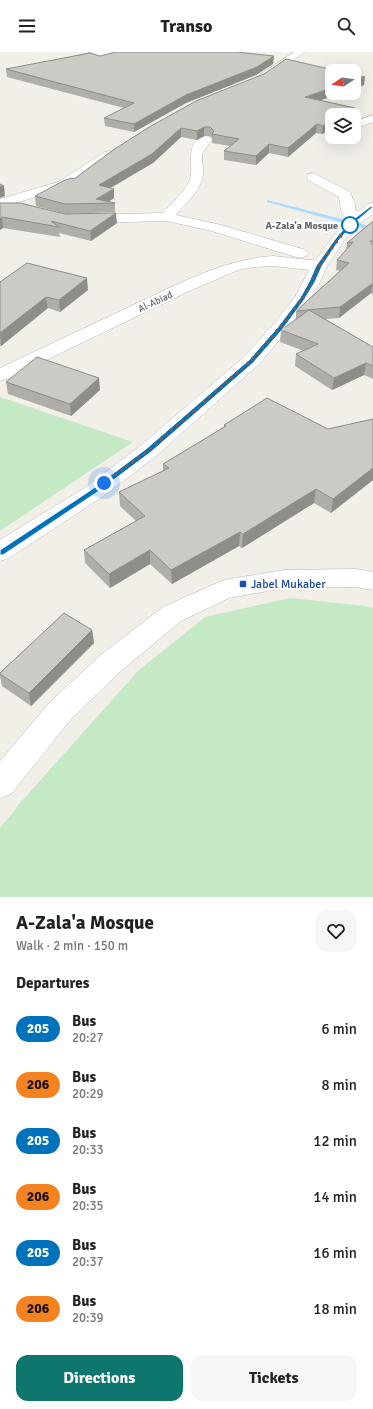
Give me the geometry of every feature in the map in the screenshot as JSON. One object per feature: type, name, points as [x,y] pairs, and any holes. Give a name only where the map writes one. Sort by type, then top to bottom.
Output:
[{"type":"street","points":[[55,63],[107,52]]},
{"type":"street","points":[[253,81],[300,52]]},
{"type":"street","points":[[361,123],[373,118]]},
{"type":"street","points":[[167,217],[196,179],[195,151],[198,146],[206,140]]},
{"type":"street","points":[[0,203],[63,185],[120,148]]},
{"type":"street","points":[[313,177],[345,195],[348,204],[348,211],[352,215],[365,212]]},
{"type":"street","points":[[0,208],[28,209]]},
{"type":"street","points":[[0,552],[94,492],[148,451],[251,361],[280,328],[302,299],[323,261],[338,239],[365,212]]},
{"type":"street","points":[[72,219],[167,217],[198,223],[323,261]]},
{"type":"street","name":"Al-Abiad","points":[[0,375],[179,290],[233,267],[254,262],[323,261]]},
{"type":"street","points":[[0,784],[62,709],[112,662],[172,614],[224,589],[239,586],[284,579],[356,578],[373,581]]},
{"type":"green space","points":[[0,397],[133,442],[0,531]]},
{"type":"green space","points":[[290,598],[373,608],[373,897],[0,897],[0,828],[21,802],[138,671],[205,617]]},
{"type":"building","points":[[116,52],[236,52],[274,56],[257,67],[186,95],[134,124],[104,118],[134,103],[6,69],[90,53],[100,56]]},
{"type":"building","points":[[286,59],[325,68],[325,90],[305,97],[355,108],[325,108],[325,125],[323,126],[317,124],[288,148],[269,144],[256,156],[224,151],[239,139],[212,134],[214,131],[210,127],[204,127],[197,131],[181,128],[152,154],[99,185],[114,189],[96,199],[115,203],[65,204],[35,196],[63,181],[71,178],[74,179],[113,150],[151,126],[196,101],[264,74]]},
{"type":"building","points":[[0,203],[20,203],[65,214],[116,213],[90,231],[51,221],[59,227],[2,217],[0,219]]},
{"type":"building","points":[[373,221],[373,241],[370,241],[373,245],[373,283],[340,307],[296,311],[349,263],[337,260],[353,242],[347,243]]},
{"type":"building","points":[[27,263],[87,278],[59,300],[46,297],[0,333],[0,282]]},
{"type":"building","points":[[309,310],[373,347],[373,366],[366,363],[334,378],[296,354],[318,344],[281,330]]},
{"type":"building","points":[[37,357],[99,378],[70,404],[6,382]]},
{"type":"building","points":[[267,398],[328,429],[373,419],[373,468],[333,499],[316,489],[243,534],[240,532],[171,570],[150,550],[109,574],[84,550],[145,516],[119,492],[169,468],[163,464],[226,426],[224,425]]},
{"type":"building","points":[[64,613],[92,630],[29,693],[0,674],[0,673]]},
{"type":"waterway","points":[[269,201],[373,229]]},
{"type":"bus line","name":"205","points":[[0,552],[94,492],[148,451],[251,361],[280,328],[302,299],[319,266],[338,239],[351,223],[373,207]]},
{"type":"place","name":"A-Zala'a Mosque","points":[[350,225]]},
{"type":"place","name":"Jabel Mukaber","points":[[243,584]]},
{"type":"route","points":[[104,483],[148,451],[251,361],[280,328],[302,299],[319,266],[350,225]]}]
